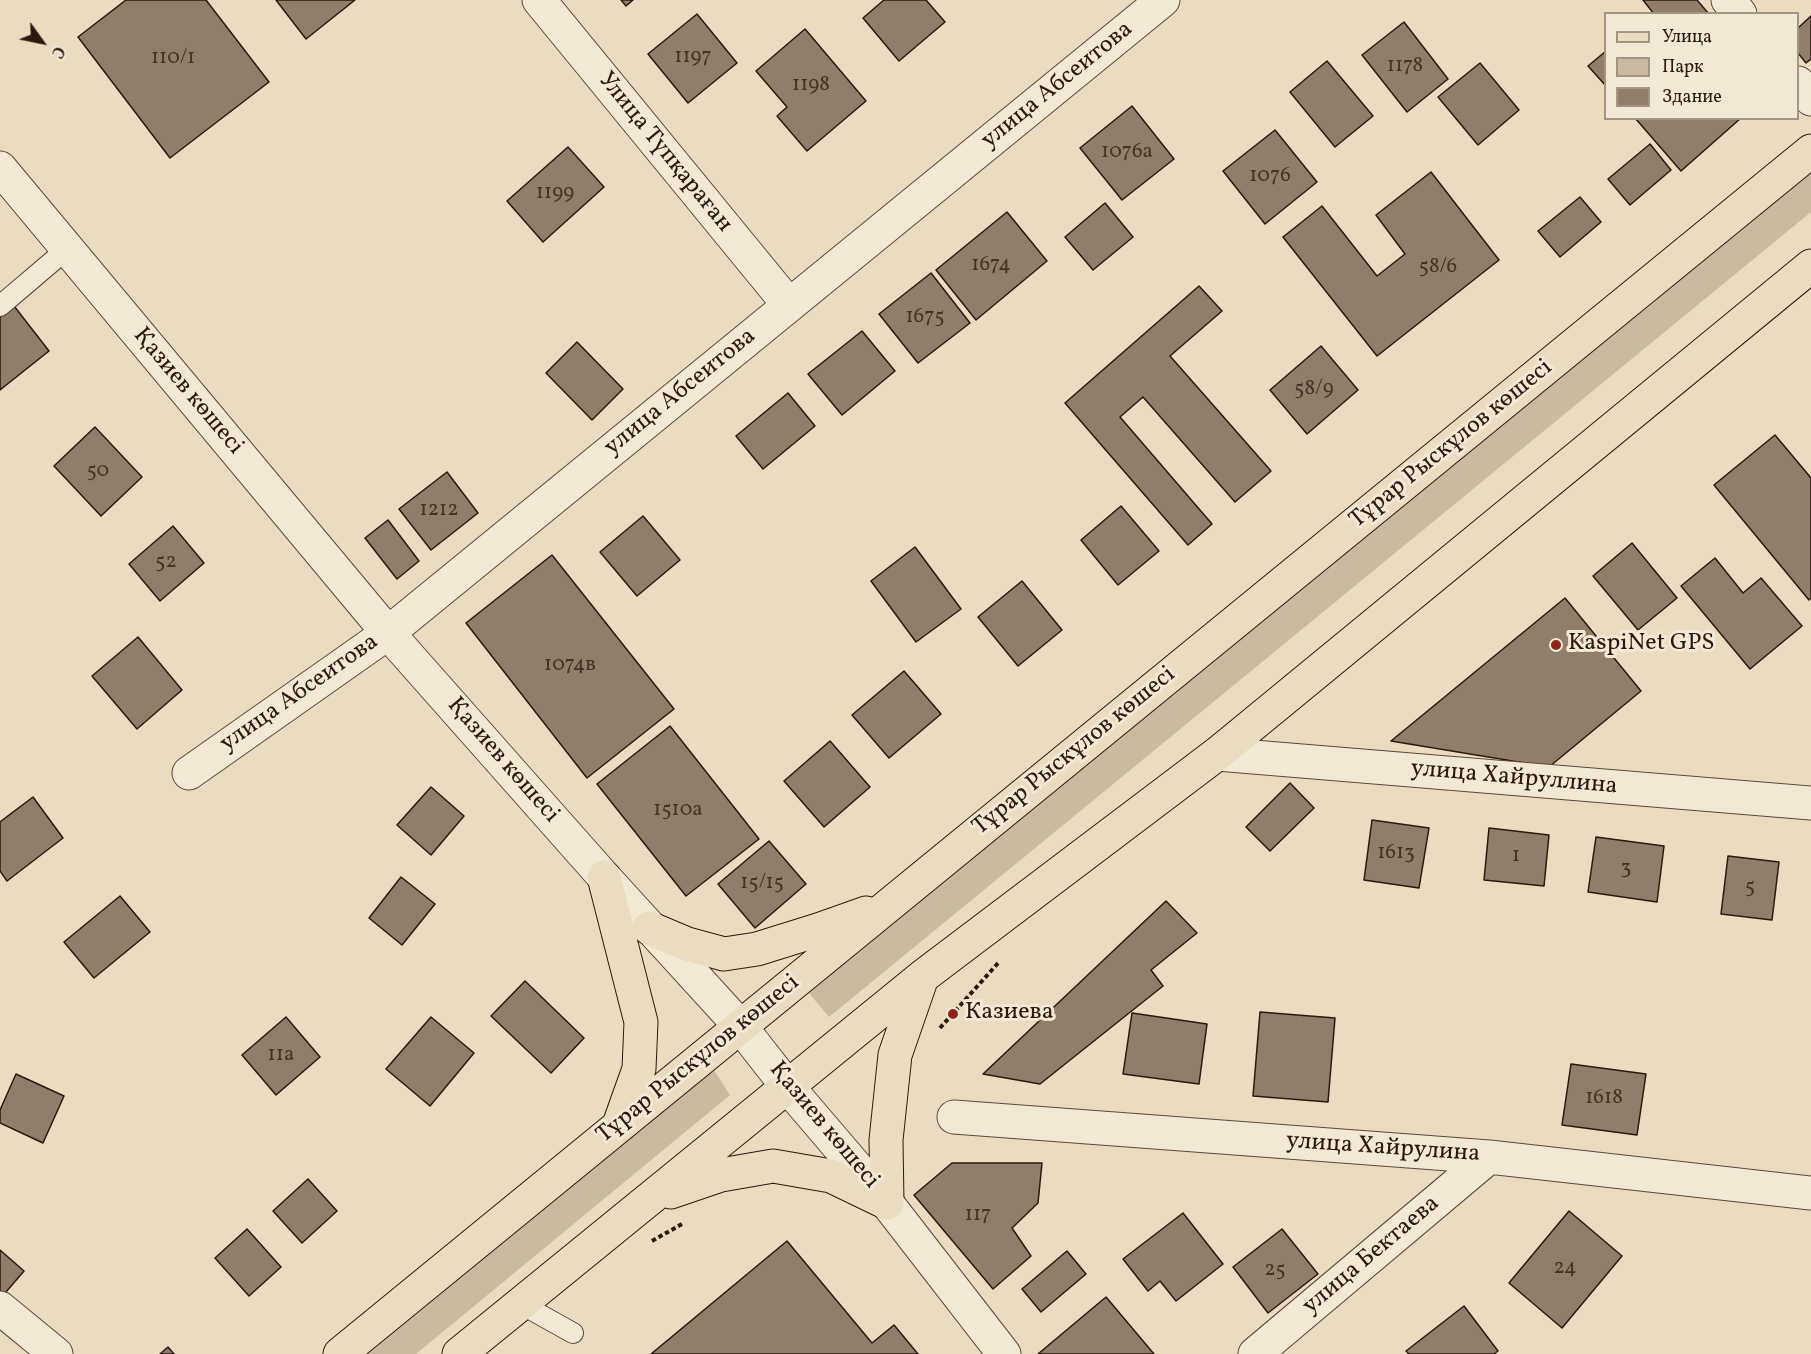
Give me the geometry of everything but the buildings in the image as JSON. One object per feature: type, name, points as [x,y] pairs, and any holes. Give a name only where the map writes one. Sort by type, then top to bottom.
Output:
[{"type":"main road","name":"Тұрар Рыскұлов көшесі","points":[[340,1354],[1811,151]]},
{"type":"main road","points":[[459,1354],[922,977],[1217,754],[1811,266]]},
{"type":"main road","points":[[604,877],[640,1022],[639,1068],[619,1125]]},
{"type":"main road","points":[[649,927],[687,944],[724,954],[767,946],[890,904]]},
{"type":"main road","points":[[653,1198],[721,1175],[773,1166],[831,1176],[887,1203],[886,1140],[895,1055],[922,977]]},
{"type":"street","name":"Улица Түпқараған","points":[[539,0],[789,305]]},
{"type":"street","points":[[1728,0],[1738,12]]},
{"type":"street","name":"улица Абсеитова","points":[[189,773],[388,633],[1155,3]]},
{"type":"street","points":[[1799,85],[1811,99]]},
{"type":"street","name":"Қазиев көшесі","points":[[0,168],[388,633],[604,877],[740,1026],[787,1086],[887,1203],[1004,1354]]},
{"type":"street","name":"улица Хайруллина","points":[[1217,754],[1811,803]]},
{"type":"street","name":"улица Хайрулина","points":[[954,1117],[1489,1157],[1811,1192]]},
{"type":"street","name":"улица Бектаева","points":[[1255,1354],[1489,1157]]},
{"type":"street","points":[[0,1308],[56,1354]]},
{"type":"lane","points":[[0,306],[67,249]]},
{"type":"lane","points":[[521,1304],[573,1333]]},
{"type":"green space","points":[[1811,172],[1811,212],[829,1017],[809,993]]},
{"type":"green space","points":[[714,1070],[730,1095],[416,1354],[368,1354]]},
{"type":"place","name":"KaspiNet GPS","points":[[1556,645]]},
{"type":"place","name":"Казиева","points":[[953,1014]]}]
